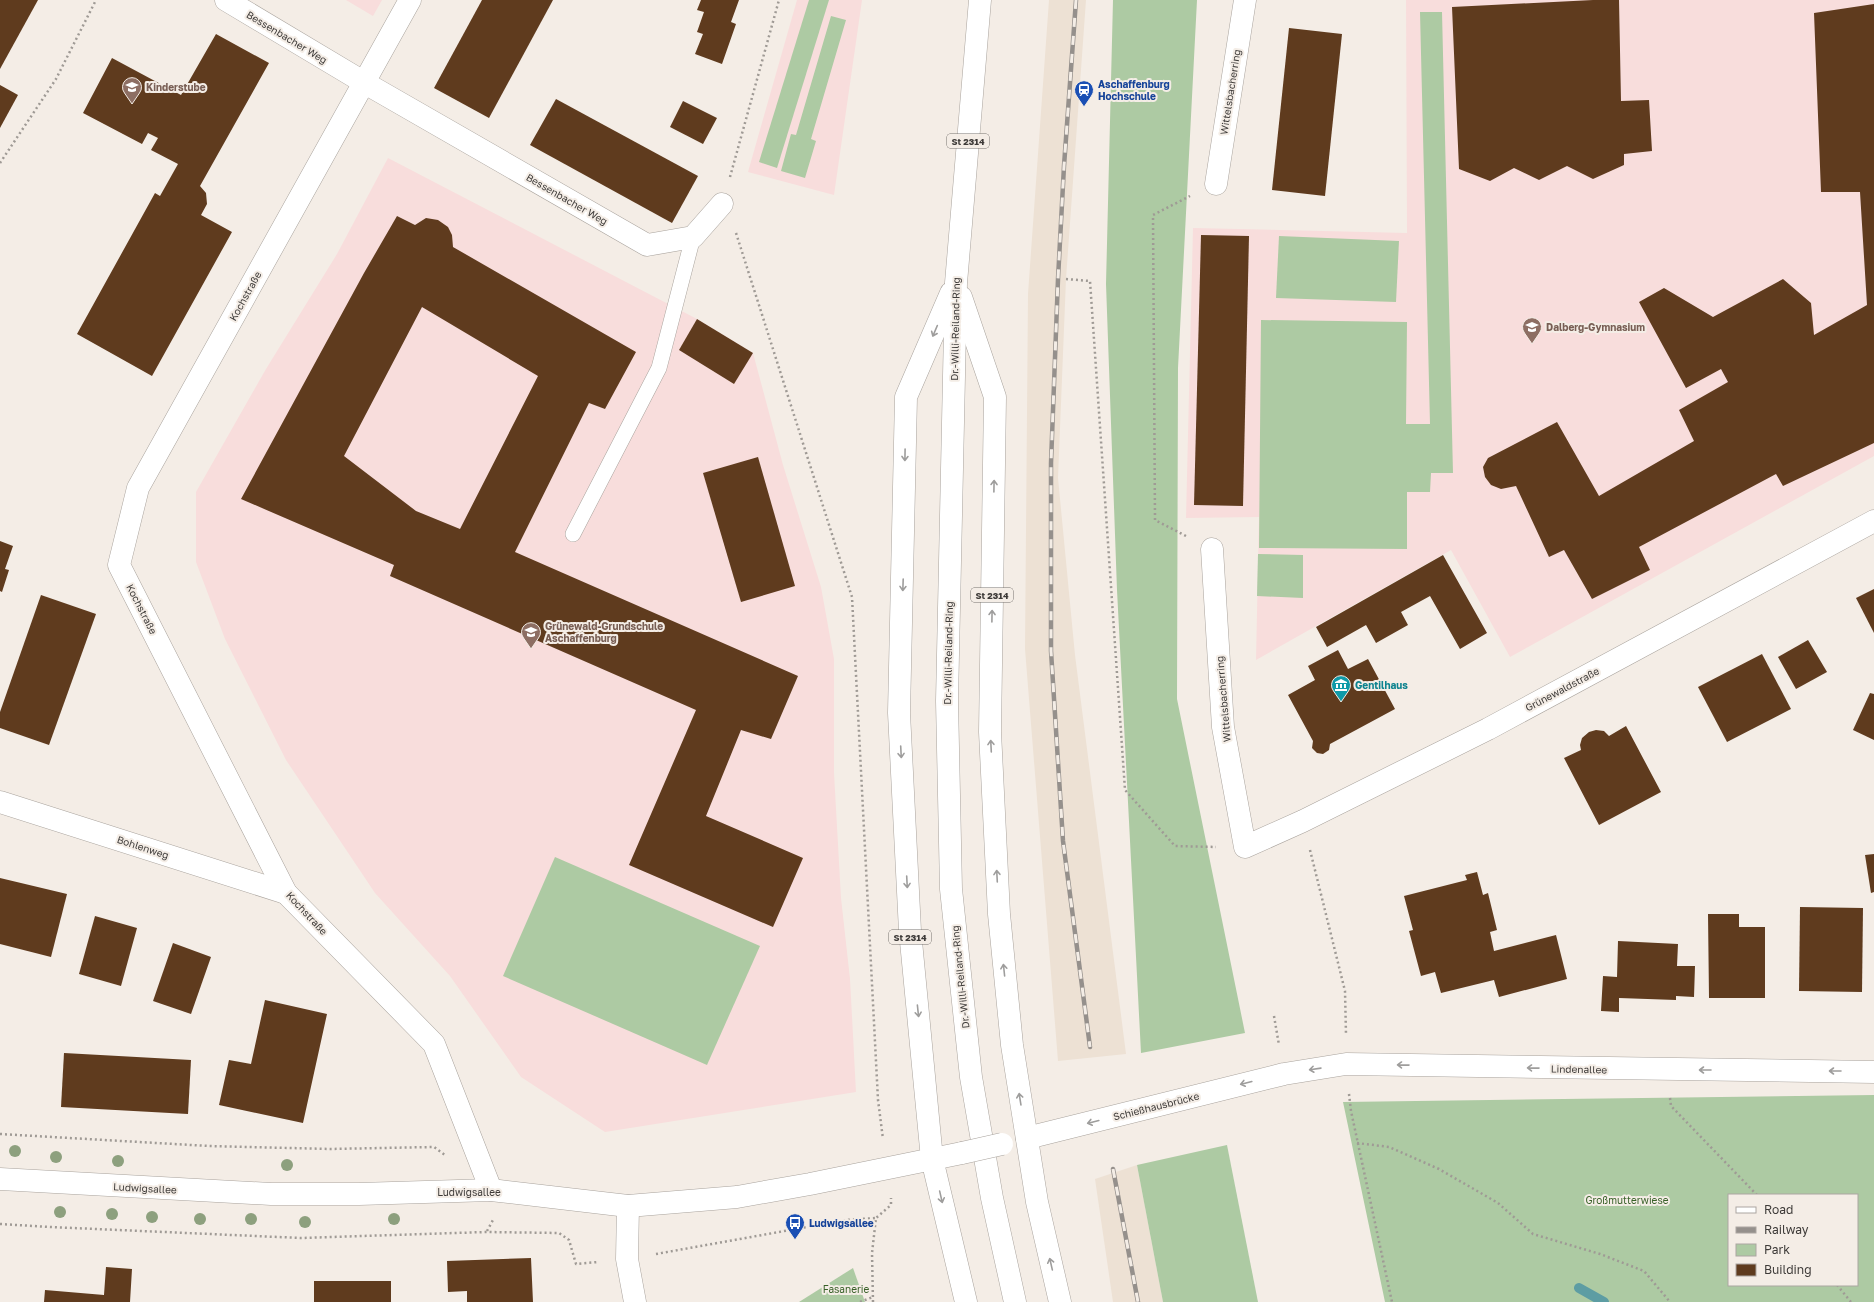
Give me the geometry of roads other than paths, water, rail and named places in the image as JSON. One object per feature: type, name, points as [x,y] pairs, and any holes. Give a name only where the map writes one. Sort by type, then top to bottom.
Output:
[{"type":"main road","name":"Bessenbacher Weg","points":[[226,0],[364,83],[647,245],[694,237]]},
{"type":"main road","name":"Kochstraße","points":[[410,0],[138,488],[119,564],[286,893],[434,1044],[491,1190]]},
{"type":"main road","name":"Dr.-Willi-Reiland-Ring","points":[[980,0],[956,283],[947,701],[951,889],[971,1077],[992,1198],[1015,1302]]},
{"type":"main road","name":"Wittelsbacherring","points":[[1216,184],[1245,0]]},
{"type":"main road","points":[[694,237],[722,204]]},
{"type":"main road","name":"St 2314","points":[[956,283],[995,397],[990,732],[998,914],[1012,1045],[1027,1138]]},
{"type":"main road","name":"St 2314","points":[[932,1160],[910,931],[899,713],[906,397],[956,283]]},
{"type":"main road","name":"Grünewaldstraße","points":[[1244,847],[1303,821],[1488,729],[1874,521]]},
{"type":"main road","name":"Wittelsbacherring","points":[[1212,549],[1223,727],[1244,847]]},
{"type":"main road","name":"Bohlenweg","points":[[0,802],[286,893]]},
{"type":"main road","name":"Lindenallee","points":[[1284,1074],[1346,1064],[1874,1072]]},
{"type":"main road","name":"Schießhausbrücke","points":[[1027,1138],[1284,1074]]},
{"type":"main road","points":[[1027,1138],[1038,1202],[1060,1302]]},
{"type":"main road","name":"Ludwigsallee","points":[[0,1180],[270,1194],[359,1194],[491,1190],[628,1206],[738,1197],[932,1160],[1027,1138]]},
{"type":"main road","points":[[932,1160],[966,1302]]},
{"type":"main road","points":[[628,1206],[627,1259],[635,1302]]},
{"type":"lane","points":[[573,534],[659,368],[694,237]]},
{"type":"waterway","points":[[1579,1288],[1604,1302]]},
{"type":"railway","points":[[1076,0],[1064,166],[1058,279],[1051,463],[1051,651],[1063,841],[1090,1047]]},
{"type":"railway","points":[[1113,1169],[1138,1302]]},
{"type":"place","name":"Kinderstube","points":[[132,104]]},
{"type":"place","name":"Aschaffenburg Hochschule","points":[[1084,107]]},
{"type":"place","name":"Dalberg-Gymnasium","points":[[1532,344]]},
{"type":"place","name":"Grünewald-Grundschule Aschaffenburg","points":[[531,649]]},
{"type":"place","name":"Gentilhaus","points":[[1341,702]]},
{"type":"place","name":"Ludwigsallee","points":[[795,1240]]},
{"type":"park label","name":"Großmutterwiese","points":[[1627,1200]]},
{"type":"park label","name":"Fasanerie","points":[[846,1289]]}]
